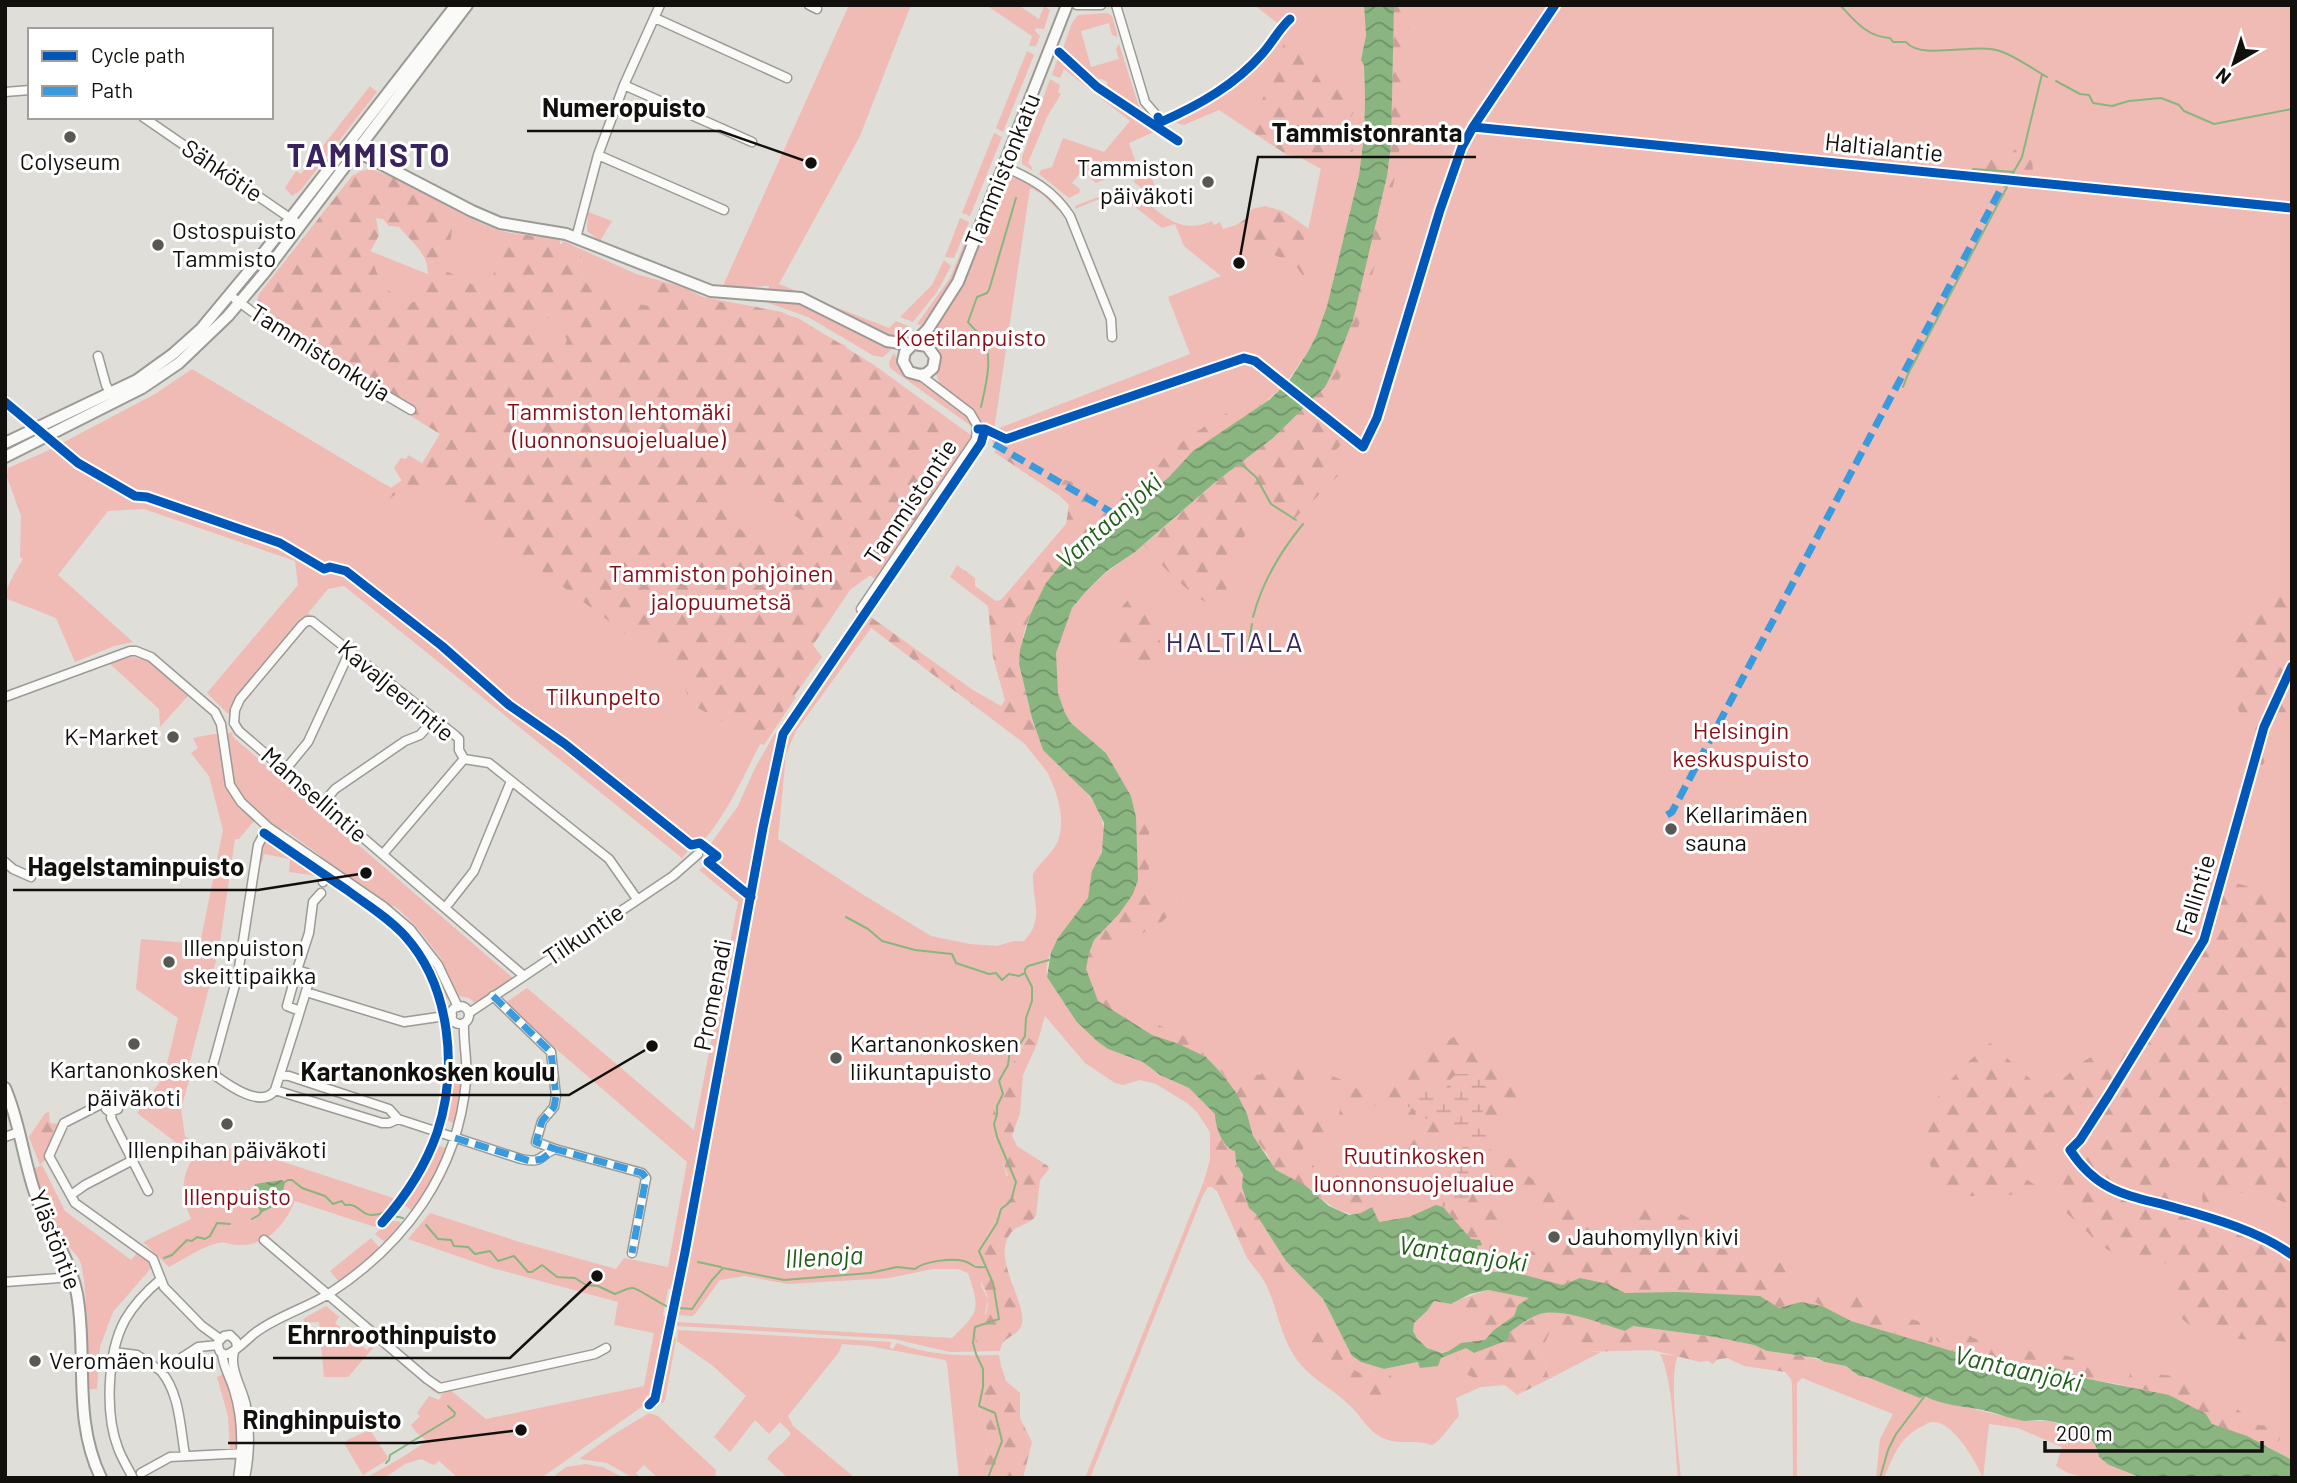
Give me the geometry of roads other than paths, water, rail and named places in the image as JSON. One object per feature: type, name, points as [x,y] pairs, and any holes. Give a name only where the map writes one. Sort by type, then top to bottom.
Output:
[{"type":"street","points":[[5,443],[113,397],[142,388],[179,363],[240,303],[456,5]]},
{"type":"street","points":[[5,457],[113,397],[173,354],[201,329],[289,218],[352,147],[467,5]]},
{"type":"street","points":[[576,238],[598,155],[624,85],[660,5]]},
{"type":"street","name":"Tammistonkatu","points":[[913,344],[929,329],[958,282],[1067,5]]},
{"type":"street","points":[[1077,5],[1101,5]]},
{"type":"street","points":[[1116,5],[1145,102],[1158,117]]},
{"type":"street","points":[[655,18],[787,78]]},
{"type":"street","points":[[624,85],[752,142]]},
{"type":"street","points":[[5,92],[28,90]]},
{"type":"street","name":"Sähkötie","points":[[146,119],[299,225]]},
{"type":"street","points":[[352,147],[472,211],[500,223],[576,238],[711,291],[801,298],[887,341],[921,343],[930,348]]},
{"type":"street","points":[[598,155],[724,210]]},
{"type":"street","points":[[1005,167],[1048,189],[1070,216],[1111,320],[1112,337]]},
{"type":"street","name":"Tammistonkuja","points":[[230,295],[281,333],[411,410]]},
{"type":"street","points":[[929,329],[930,348],[935,357],[933,380],[937,388]]},
{"type":"street","points":[[887,341],[909,372],[920,375],[933,368]]},
{"type":"street","points":[[903,361],[905,352],[913,344]]},
{"type":"street","points":[[98,356],[113,397]]},
{"type":"street","name":"Tammistontie","points":[[861,609],[976,439],[977,425],[970,413],[920,375]]},
{"type":"street","name":"Kavaljeerintie","points":[[234,723],[235,710],[240,699],[307,621],[315,622],[459,739],[459,750],[464,759],[473,762],[485,761],[610,859],[637,899]]},
{"type":"street","points":[[5,697],[123,654],[136,651],[151,657],[215,712],[220,724],[230,785],[241,802],[268,827],[386,909],[415,934],[438,965],[458,1007]]},
{"type":"street","points":[[285,770],[308,742],[350,651]]},
{"type":"street","points":[[323,803],[345,782],[405,741],[420,736],[434,719]]},
{"type":"street","points":[[220,724],[234,723]]},
{"type":"street","name":"Mamsellintie","points":[[234,723],[239,731],[524,976]]},
{"type":"street","points":[[383,854],[464,759]]},
{"type":"street","points":[[445,908],[474,871],[511,781]]},
{"type":"street","points":[[268,827],[258,845],[238,974],[213,1065],[216,1076],[257,1098],[269,1097],[275,1090],[306,992],[310,978],[307,973],[297,970]]},
{"type":"street","name":"Tilkuntie","points":[[469,1013],[673,876],[698,854]]},
{"type":"street","points":[[5,862],[31,877]]},
{"type":"street","points":[[323,882],[329,869]]},
{"type":"street","points":[[300,1010],[287,1006],[310,930],[313,902],[321,893]]},
{"type":"street","points":[[306,992],[398,1021],[452,1015]]},
{"type":"street","points":[[493,996],[551,1052],[556,1096],[554,1107],[542,1121],[530,1161]]},
{"type":"street","points":[[148,1191],[111,1118],[112,1112],[106,1109],[106,1102],[64,1123],[49,1156],[75,1203],[152,1259],[164,1286],[229,1354],[256,1332],[328,1294],[376,1258],[416,1216],[440,1175],[455,1138],[463,1105],[466,1078],[464,1023],[469,1013],[466,1008],[458,1007],[452,1015]]},
{"type":"street","points":[[452,1015],[456,1022],[464,1023]]},
{"type":"street","points":[[279,1075],[389,1109],[398,1119],[530,1161],[542,1159],[555,1149]]},
{"type":"street","name":"Ylästöntie","points":[[5,1088],[36,1195],[73,1277],[79,1306],[82,1407],[88,1439],[101,1478]]},
{"type":"street","points":[[275,1090],[382,1123],[398,1119]]},
{"type":"street","points":[[5,1137],[19,1132]]},
{"type":"street","points":[[536,1142],[644,1175],[646,1178],[632,1253]]},
{"type":"street","points":[[71,1195],[133,1160]]},
{"type":"street","points":[[264,1240],[440,1388],[595,1354],[606,1348]]},
{"type":"street","points":[[5,1282],[73,1277]]},
{"type":"street","points":[[161,1279],[127,1317],[114,1352],[110,1390],[111,1419],[117,1447],[137,1476],[170,1457],[245,1453]]},
{"type":"street","points":[[161,1371],[198,1347],[220,1345],[230,1335],[234,1337],[256,1332]]},
{"type":"street","points":[[234,1337],[235,1350],[232,1360],[246,1405],[246,1478]]},
{"type":"street","points":[[220,1345],[237,1402],[245,1453],[237,1478]]},
{"type":"street","points":[[114,1352],[137,1355],[161,1371],[170,1381],[185,1455]]},
{"type":"water","name":"Vantaanjoki","points":[[1364,5],[1394,5],[1391,145],[1387,176],[1353,320],[1325,387],[1273,438],[1213,484],[1088,589],[1072,608],[1056,653],[1058,693],[1065,713],[1071,723],[1106,753],[1131,796],[1136,817],[1138,880],[1133,894],[1119,914],[1094,940],[1089,953],[1086,969],[1098,1001],[1152,1035],[1206,1057],[1237,1094],[1247,1114],[1253,1136],[1276,1170],[1306,1186],[1329,1206],[1349,1215],[1372,1207],[1379,1222],[1409,1217],[1436,1205],[1443,1207],[1471,1239],[1480,1240],[1482,1245],[1477,1246],[1478,1254],[1485,1267],[1494,1272],[1510,1271],[1562,1285],[1580,1278],[1608,1284],[1625,1293],[1678,1292],[1760,1296],[1779,1308],[1801,1302],[1822,1306],[1851,1321],[2009,1366],[2055,1368],[2088,1379],[2169,1395],[2206,1414],[2212,1424],[2247,1436],[2292,1460],[2292,1478],[2142,1478],[2109,1465],[2099,1457],[2097,1448],[2085,1435],[2058,1423],[2024,1421],[1947,1404],[1924,1396],[1920,1398],[1859,1376],[1846,1366],[1817,1358],[1767,1351],[1754,1345],[1715,1337],[1633,1326],[1625,1331],[1565,1314],[1544,1313],[1535,1316],[1510,1332],[1508,1340],[1474,1353],[1466,1348],[1441,1358],[1438,1366],[1420,1368],[1418,1362],[1384,1369],[1361,1362],[1352,1356],[1323,1299],[1286,1261],[1256,1214],[1249,1208],[1235,1151],[1227,1146],[1220,1136],[1215,1114],[1189,1088],[1160,1075],[1143,1062],[1108,1049],[1097,1041],[1076,1021],[1047,977],[1051,952],[1058,938],[1088,898],[1092,871],[1102,852],[1104,823],[1091,797],[1043,750],[1019,664],[1030,615],[1046,583],[1061,564],[1112,519],[1169,477],[1193,451],[1269,400],[1289,381],[1309,350],[1327,306],[1359,175],[1365,97],[1364,65],[1361,60],[1366,35]],"holes":[[[1488,1290],[1529,1298],[1518,1305],[1514,1316],[1485,1340],[1461,1343],[1442,1353],[1427,1348],[1413,1331],[1414,1323],[1434,1301],[1451,1304],[1470,1294]]]},
{"type":"water","points":[[282,1180],[285,1182],[278,1201],[260,1213],[255,1184]]},
{"type":"waterway","points":[[1840,5],[1868,31],[1890,38],[1893,42],[1906,42],[1924,50],[1977,48],[2000,51],[2047,77]]},
{"type":"waterway","points":[[2013,173],[2022,157],[2042,74]]},
{"type":"waterway","points":[[2056,81],[2080,94],[2089,95],[2093,103],[2112,106],[2129,101],[2161,98],[2214,124],[2292,109]]},
{"type":"waterway","points":[[1973,169],[2014,172]]},
{"type":"waterway","points":[[1903,387],[2007,187]]},
{"type":"waterway","points":[[981,407],[988,373],[988,355],[980,334],[968,322],[977,297],[989,290],[1016,198]]},
{"type":"waterway","points":[[1240,463],[1256,477],[1271,504],[1296,520]]},
{"type":"waterway","points":[[1253,617],[1273,568],[1303,524]]},
{"type":"waterway","points":[[1248,647],[1252,624]]},
{"type":"waterway","points":[[846,917],[868,929],[882,941],[915,950],[952,954],[956,963],[989,974],[996,973],[1002,980],[1009,974],[1019,976],[1025,973]]},
{"type":"waterway","points":[[988,1478],[1002,1441],[995,1413],[979,1406],[983,1369],[973,1343],[975,1327],[999,1319],[993,1283],[979,1251],[997,1223],[1001,1209],[1011,1201],[1016,1182],[994,1124],[997,1106],[1003,1094],[999,1081],[1008,1065],[1010,1049],[1020,1044],[1025,1036],[1026,1018],[1032,1001],[1032,987],[1025,969],[1049,960]]},
{"type":"waterway","name":"Illenoja","points":[[283,1183],[292,1180],[302,1188],[325,1196],[333,1204],[342,1201],[366,1214],[386,1212],[403,1218]]},
{"type":"waterway","name":"Illenoja","points":[[252,1219],[261,1212]]},
{"type":"waterway","name":"Illenoja","points":[[164,1258],[172,1255],[187,1240],[210,1236],[217,1223],[230,1224]]},
{"type":"waterway","name":"Illenoja","points":[[426,1225],[438,1239],[451,1240],[454,1246],[468,1247],[475,1254],[490,1251],[498,1261],[514,1256],[528,1272],[542,1265],[557,1277],[575,1278],[586,1285],[598,1286],[615,1294],[633,1288],[666,1306]]},
{"type":"waterway","name":"Illenoja","points":[[678,1308],[692,1309],[723,1268],[784,1280],[870,1273],[897,1267],[915,1269],[931,1262],[946,1260],[959,1260],[975,1267],[985,1267]]},
{"type":"waterway","points":[[698,1262],[721,1267]]},
{"type":"waterway","points":[[1880,1478],[1896,1434],[1924,1397]]},
{"type":"waterway","points":[[386,1463],[390,1455],[454,1416],[455,1413],[448,1406]]},
{"type":"place","name":"Colyseum","points":[[70,137]]},
{"type":"place","name":"Numeropuisto","points":[[811,163]]},
{"type":"place","name":"Tammiston päiväkoti","points":[[1208,182]]},
{"type":"place","name":"Ostospuisto Tammisto","points":[[158,245]]},
{"type":"place","name":"Tammistonranta","points":[[1239,263]]},
{"type":"place","name":"K-Market","points":[[173,737]]},
{"type":"place","name":"Kellarimäen sauna","points":[[1671,829]]},
{"type":"place","name":"Hagelstaminpuisto","points":[[366,873]]},
{"type":"place","name":"Illenpuiston skeittipaikka","points":[[169,962]]},
{"type":"place","name":"Kartanonkosken päiväkoti","points":[[134,1044]]},
{"type":"place","name":"Kartanonkosken koulu","points":[[652,1046]]},
{"type":"place","name":"Kartanonkosken liikuntapuisto","points":[[836,1058]]},
{"type":"place","name":"Illenpihan päiväkoti","points":[[227,1124]]},
{"type":"place","name":"Jauhomyllyn kivi","points":[[1554,1237]]},
{"type":"place","name":"Ehrnroothinpuisto","points":[[597,1276]]},
{"type":"place","name":"Veromäen koulu","points":[[35,1361]]},
{"type":"place","name":"Ringhinpuisto","points":[[521,1430]]},
{"type":"district","name":"TAMMISTO","points":[[369,156]]},
{"type":"district","name":"HALTIALA","points":[[1235,642]]},
{"type":"park label","name":"Koetilanpuisto","points":[[971,338]]},
{"type":"park label","name":"Tammiston lehtomäki (luonnonsuojelualue)","points":[[619,426]]},
{"type":"park label","name":"Tammiston pohjoinen jalopuumetsä","points":[[721,588]]},
{"type":"park label","name":"Tilkunpelto","points":[[603,697]]},
{"type":"park label","name":"Helsingin keskuspuisto","points":[[1741,745]]},
{"type":"park label","name":"Ruutinkosken luonnonsuojelualue","points":[[1414,1170]]},
{"type":"park label","name":"Illenpuisto","points":[[237,1197]]}]
